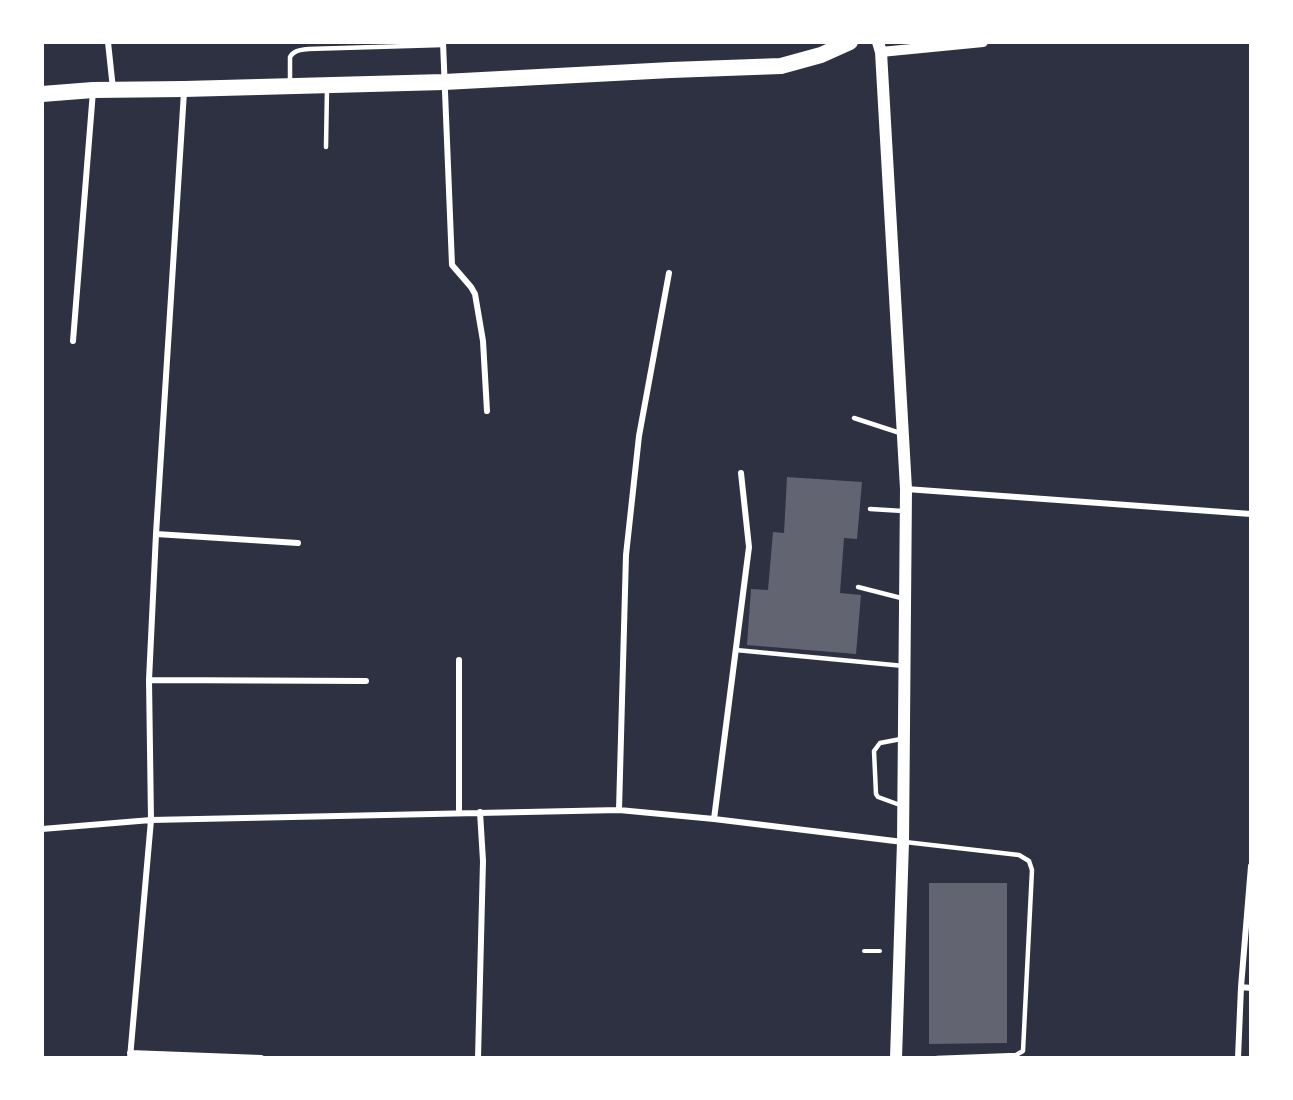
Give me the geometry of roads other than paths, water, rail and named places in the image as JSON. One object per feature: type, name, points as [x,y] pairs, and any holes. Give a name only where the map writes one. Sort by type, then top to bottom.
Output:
[{"type":"highway","points":[[42,94],[93,90],[444,82],[781,66],[821,55],[850,42]]},
{"type":"main road","points":[[880,47],[906,489],[903,842],[896,1058]]},
{"type":"street","points":[[108,42],[113,90]]},
{"type":"street","points":[[880,47],[983,42]]},
{"type":"street","points":[[443,43],[452,265],[475,294],[483,341],[487,411]]},
{"type":"street","points":[[184,89],[149,680],[151,820],[130,1055],[261,1058]]},
{"type":"street","points":[[73,342],[93,90]]},
{"type":"street","points":[[619,810],[626,555],[639,436],[669,273]]},
{"type":"street","points":[[714,819],[749,547],[741,473]]},
{"type":"street","points":[[906,489],[1251,514]]},
{"type":"street","points":[[156,534],[298,543]]},
{"type":"street","points":[[459,660],[459,813]]},
{"type":"street","points":[[149,680],[366,681]]},
{"type":"street","points":[[42,829],[151,820],[619,810],[903,842]]},
{"type":"street","points":[[478,1058],[483,861],[480,812]]},
{"type":"street","points":[[1239,1058],[1241,987],[1251,866]]},
{"type":"street","points":[[1241,987],[1251,988]]},
{"type":"lane","points":[[290,86],[290,57],[292,53],[299,50],[443,43]]},
{"type":"lane","points":[[327,86],[327,147]]},
{"type":"lane","points":[[854,418],[903,434]]},
{"type":"lane","points":[[870,508],[906,512]]},
{"type":"lane","points":[[858,587],[905,599]]},
{"type":"lane","points":[[736,650],[904,666]]},
{"type":"lane","points":[[903,739],[880,743],[874,751],[876,794],[878,797],[903,805]]},
{"type":"lane","points":[[903,842],[1019,855],[1029,861],[1032,870],[1023,1051],[1016,1055],[936,1058]]}]
